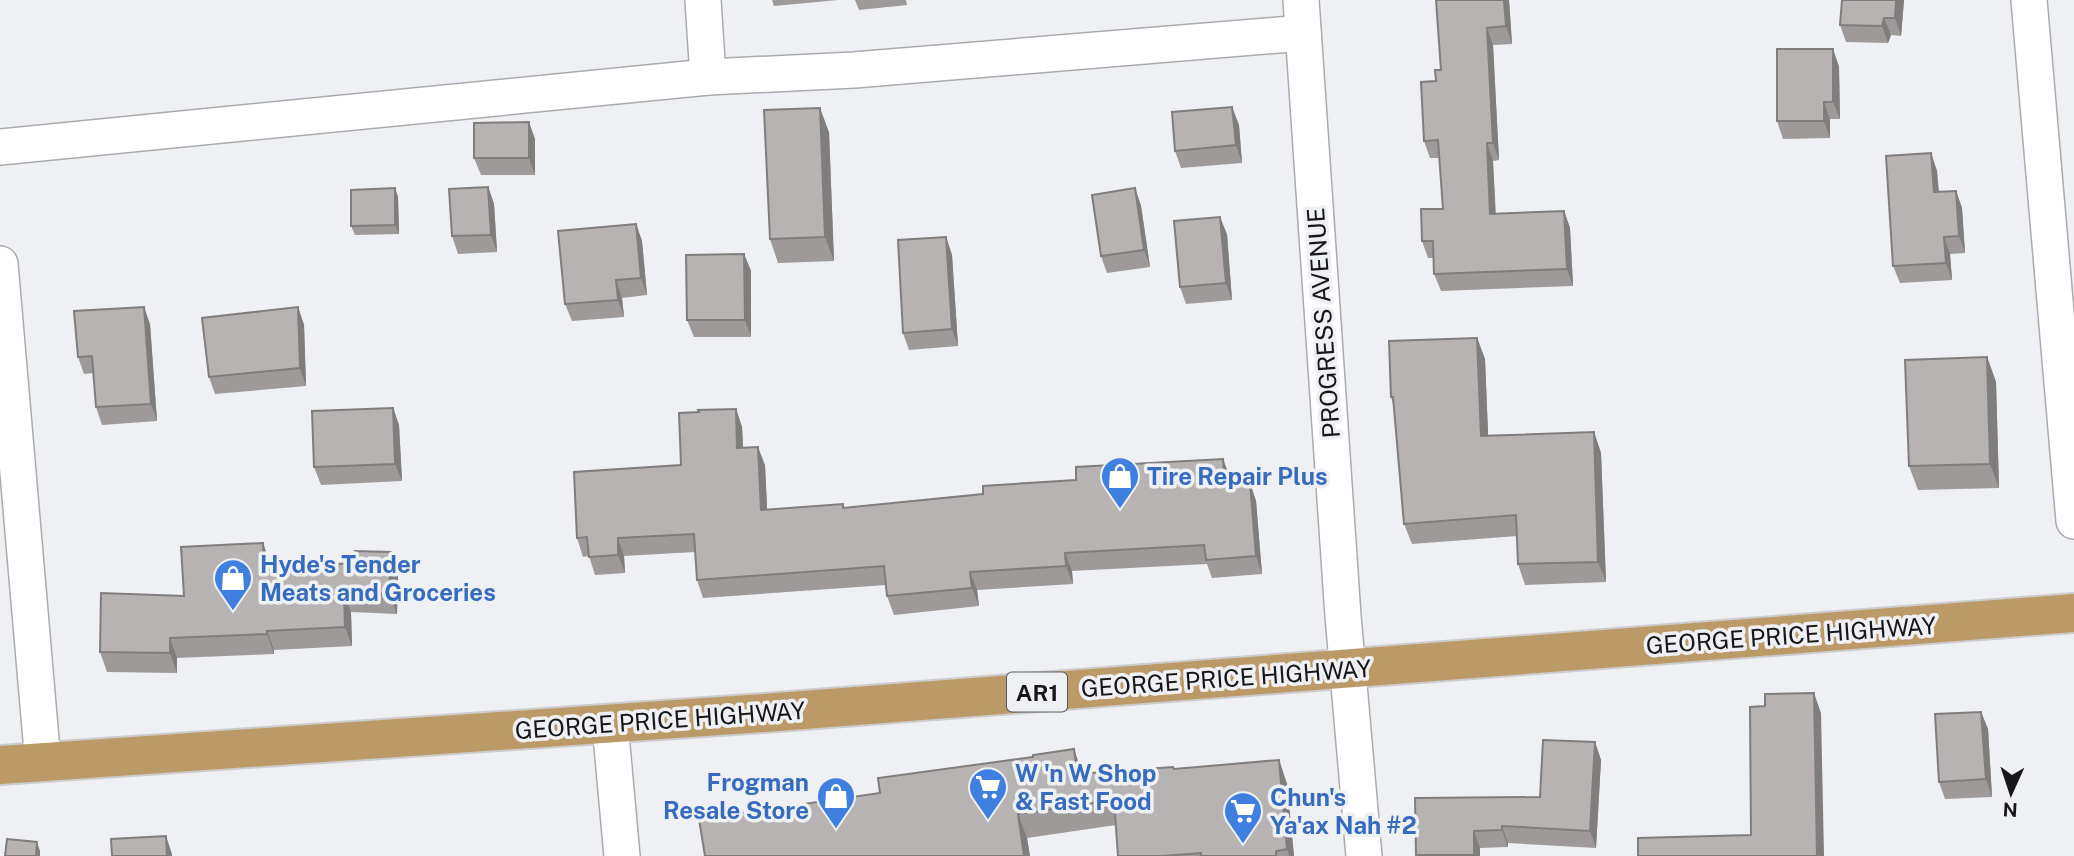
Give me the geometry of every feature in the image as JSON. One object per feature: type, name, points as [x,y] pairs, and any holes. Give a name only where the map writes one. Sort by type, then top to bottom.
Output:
[{"type":"highway","name":"GEORGE PRICE HIGHWAY","points":[[0,765],[610,724],[2074,613]]},
{"type":"street","points":[[703,0],[708,77]]},
{"type":"street","points":[[2029,0],[2074,521]]},
{"type":"street","points":[[0,147],[708,77],[854,70],[1302,17]]},
{"type":"street","name":"PROGRESS AVENUE","points":[[1302,17],[1348,669],[1364,856]]},
{"type":"street","points":[[0,264],[43,763]]},
{"type":"street","points":[[610,724],[622,856]]},
{"type":"building","points":[[1436,0],[1504,0],[1506,26],[1487,28],[1493,143],[1487,143],[1490,214],[1564,211],[1567,269],[1434,274],[1433,241],[1422,241],[1421,209],[1443,209],[1438,140],[1424,141],[1421,82],[1436,81],[1435,70],[1441,70]]},
{"type":"building","points":[[1842,0],[1896,0],[1895,18],[1884,18],[1882,26],[1840,25]]},
{"type":"building","points":[[1777,49],[1833,49],[1833,102],[1824,102],[1824,121],[1777,121]]},
{"type":"building","points":[[1232,107],[1236,145],[1175,151],[1172,112]]},
{"type":"building","points":[[820,108],[825,237],[770,239],[764,110]]},
{"type":"building","points":[[529,122],[529,158],[474,158],[474,123]]},
{"type":"building","points":[[1931,153],[1934,192],[1956,191],[1959,236],[1944,237],[1946,263],[1893,266],[1886,156]]},
{"type":"building","points":[[488,187],[491,235],[452,236],[449,189]]},
{"type":"building","points":[[395,188],[395,225],[351,226],[351,190]]},
{"type":"building","points":[[1135,188],[1144,250],[1101,256],[1092,195]]},
{"type":"building","points":[[1220,217],[1226,283],[1180,287],[1174,221]]},
{"type":"building","points":[[636,224],[641,278],[616,280],[618,300],[565,304],[558,231]]},
{"type":"building","points":[[946,237],[952,329],[903,333],[898,240]]},
{"type":"building","points":[[744,254],[745,320],[687,320],[686,255]]},
{"type":"building","points":[[144,307],[151,404],[96,407],[92,356],[78,357],[74,311]]},
{"type":"building","points":[[298,307],[300,368],[209,377],[202,318]]},
{"type":"building","points":[[1477,338],[1481,436],[1594,432],[1598,562],[1518,564],[1516,515],[1404,524],[1391,397],[1389,341]]},
{"type":"building","points":[[1987,357],[1990,464],[1909,466],[1905,360]]},
{"type":"building","points":[[393,408],[395,464],[314,467],[312,411]]},
{"type":"building","points":[[736,409],[737,448],[758,447],[761,510],[843,504],[843,508],[983,494],[983,486],[1076,480],[1076,467],[1223,459],[1225,485],[1250,483],[1256,556],[1206,560],[1204,545],[1065,553],[1066,566],[970,572],[972,588],[887,596],[884,566],[697,580],[694,534],[618,538],[618,555],[589,557],[587,537],[577,538],[574,472],[681,465],[679,413]]},
{"type":"building","points":[[263,543],[264,568],[354,563],[355,551],[391,552],[389,594],[344,592],[345,627],[170,638],[170,653],[100,652],[101,593],[184,596],[181,547]]},
{"type":"building","points":[[1814,693],[1817,856],[1638,856],[1638,838],[1751,835],[1750,707],[1765,706],[1765,694]]},
{"type":"building","points":[[1981,712],[1986,779],[1939,782],[1935,714]]},
{"type":"building","points":[[1543,740],[1595,742],[1590,831],[1502,826],[1502,830],[1474,831],[1474,855],[1416,855],[1415,798],[1540,797]]},
{"type":"building","points":[[1074,749],[1077,774],[1279,760],[1287,849],[1276,851],[1276,856],[1201,856],[1201,853],[1118,856],[1114,800],[1018,814],[1024,856],[705,856],[699,819],[880,793],[878,778]]},
{"type":"building","points":[[166,836],[167,856],[112,856],[111,839]]},
{"type":"building","points":[[7,839],[37,842],[36,856],[5,856]]},
{"type":"place","name":"Tire Repair Plus","points":[[1120,510]]},
{"type":"place","name":"Hyde's Tender Meats and Groceries","points":[[233,612]]},
{"type":"place","name":"W 'n W Shop & Fast Food","points":[[988,821]]},
{"type":"place","name":"Frogman Resale Store","points":[[836,830]]},
{"type":"place","name":"Chun's Ya'ax Nah #2","points":[[1243,845]]}]
